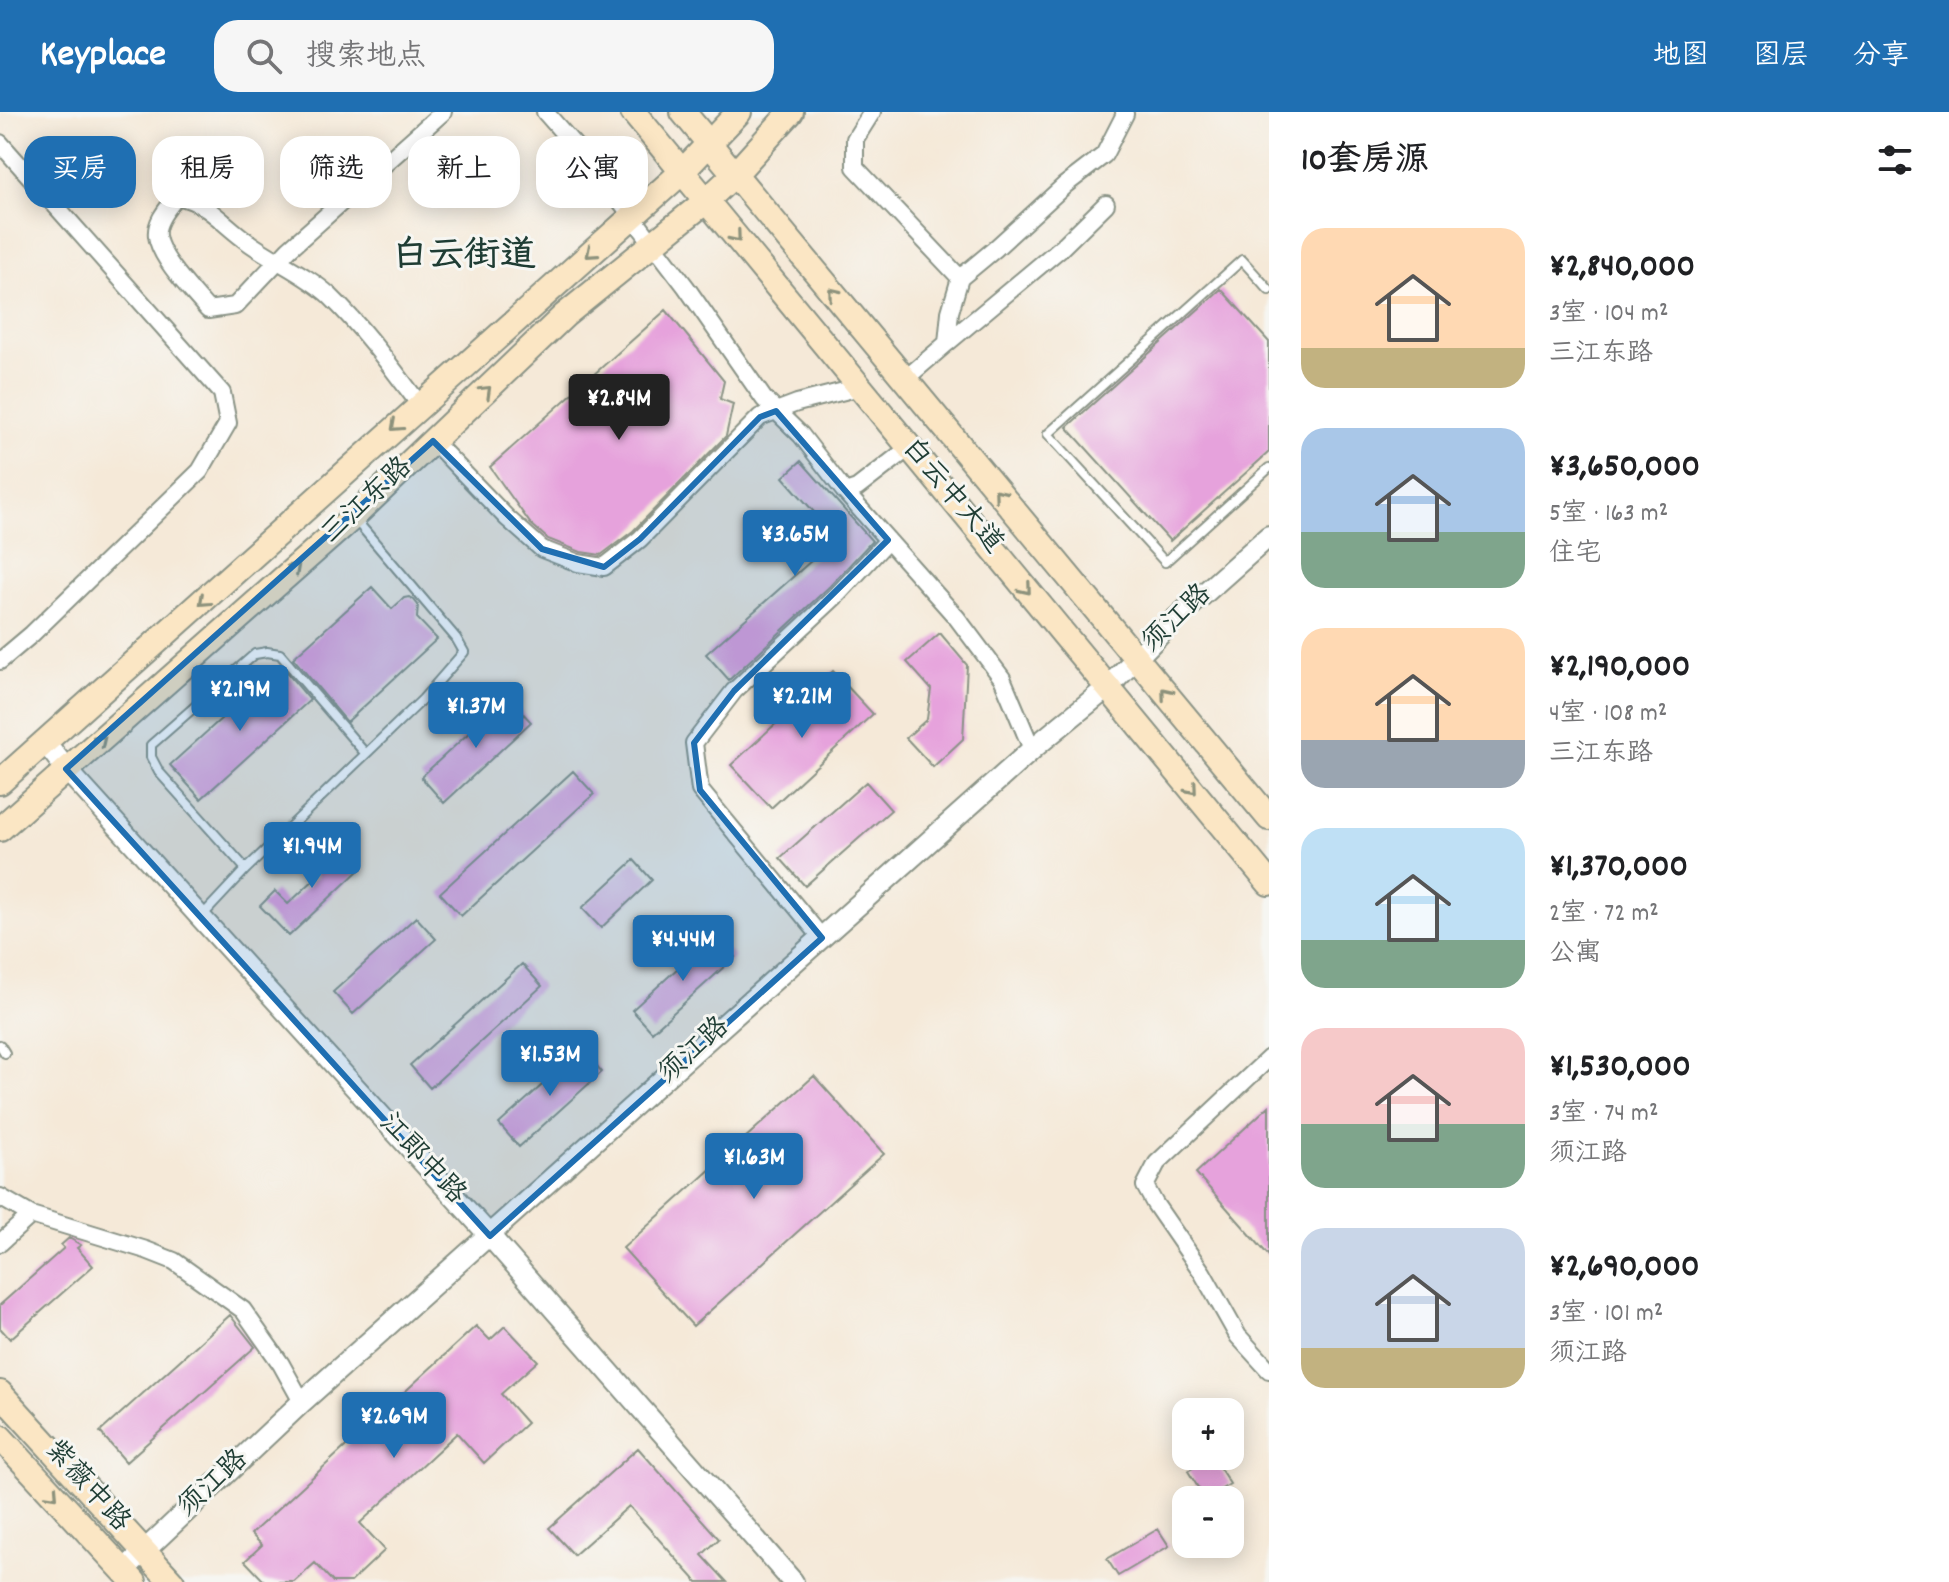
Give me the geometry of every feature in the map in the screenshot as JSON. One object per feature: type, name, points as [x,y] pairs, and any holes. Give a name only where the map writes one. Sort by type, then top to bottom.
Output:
[{"type":"main road","name":"白云中大道","points":[[633,112],[1269,883]]},
{"type":"main road","name":"白云中大道","points":[[683,112],[1269,818]]},
{"type":"main road","name":"三江东路","points":[[0,782],[682,172],[739,112]]},
{"type":"main road","name":"三江东路","points":[[0,829],[353,517],[565,315],[706,201],[791,112]]},
{"type":"main road","name":"紫薇中路","points":[[0,1393],[172,1582]]},
{"type":"main road","name":"紫薇中路","points":[[0,1437],[129,1576]]},
{"type":"street","points":[[420,405],[375,347],[328,295],[279,260],[251,244],[198,201],[177,196],[161,219],[157,235],[168,258],[208,310],[235,306],[279,260],[443,112]]},
{"type":"street","points":[[545,112],[632,216],[764,399],[801,435],[845,492],[957,618],[1002,678],[1032,749]]},
{"type":"street","points":[[872,112],[855,139],[855,167],[960,278]]},
{"type":"street","points":[[947,343],[950,312],[960,278],[1065,185],[1104,155],[1124,112]]},
{"type":"street","points":[[0,143],[222,393],[228,423],[200,471],[32,634],[0,661]]},
{"type":"street","points":[[904,380],[1062,247],[1106,204]]},
{"type":"street","points":[[433,441],[507,518],[542,549],[578,563],[604,567],[640,539],[760,417],[860,387]]},
{"type":"street","points":[[845,492],[857,488],[910,447]]},
{"type":"street","name":"须江路","points":[[129,1576],[144,1551],[302,1402],[1032,749],[1108,687],[1171,623],[1269,536]]},
{"type":"street","points":[[822,938],[700,790],[694,743],[734,691],[838,594],[888,540]]},
{"type":"street","name":"江郎中路","points":[[45,742],[66,769],[490,1236],[793,1582]]},
{"type":"street","points":[[1269,1058],[1157,1163],[1145,1186],[1202,1272],[1238,1336],[1269,1370]]},
{"type":"street","points":[[0,1197],[31,1215],[174,1261],[243,1310],[281,1364],[302,1402]]},
{"type":"street","points":[[0,1243],[31,1215]]},
{"type":"lane","points":[[1269,290],[1242,260],[1048,434],[1165,562],[1269,468]]},
{"type":"lane","points":[[202,917],[246,869],[423,699],[464,652],[456,638],[353,517]]},
{"type":"lane","points":[[246,869],[159,772],[151,757],[151,745],[255,654],[267,652],[280,654],[365,753]]},
{"type":"highlighted area","points":[[776,411],[888,540],[734,691],[694,743],[700,790],[822,938],[490,1236],[66,769],[433,441],[542,549],[604,567],[640,539],[760,417]]},
{"type":"building","points":[[1221,289],[1269,342],[1269,452],[1170,541],[1067,427]]},
{"type":"building","points":[[666,310],[724,381],[720,399],[733,404],[726,436],[633,531],[601,555],[581,552],[548,539],[530,523],[490,467]]},
{"type":"building","points":[[801,461],[872,541],[830,586],[729,680],[706,654],[837,538],[783,477]]},
{"type":"building","points":[[372,587],[392,609],[404,598],[414,600],[418,605],[417,618],[437,639],[347,722],[293,658]]},
{"type":"building","points":[[940,633],[967,665],[963,739],[933,767],[906,738],[927,719],[931,689],[907,662]]},
{"type":"building","points":[[283,668],[310,700],[201,799],[170,765],[274,671],[276,674]]},
{"type":"building","points":[[833,671],[873,714],[771,808],[731,765]]},
{"type":"building","points":[[508,697],[531,722],[444,803],[421,777]]},
{"type":"building","points":[[573,771],[594,794],[461,916],[440,893]]},
{"type":"building","points":[[866,782],[891,810],[805,886],[780,858]]},
{"type":"building","points":[[329,841],[358,871],[289,936],[260,906],[275,891],[288,904],[318,876],[305,863]]},
{"type":"building","points":[[634,860],[652,880],[601,928],[582,908]]},
{"type":"building","points":[[416,917],[436,939],[353,1014],[333,992]]},
{"type":"building","points":[[714,935],[735,957],[652,1032],[632,1010]]},
{"type":"building","points":[[522,964],[542,986],[430,1088],[410,1065]]},
{"type":"building","points":[[582,1049],[602,1072],[519,1147],[499,1124]]},
{"type":"building","points":[[814,1076],[884,1154],[693,1326],[623,1248]]},
{"type":"building","points":[[1269,1106],[1269,1256],[1196,1173]]},
{"type":"building","points":[[69,1238],[81,1245],[77,1248],[93,1266],[10,1339],[0,1328],[0,1305],[64,1248],[61,1245]]},
{"type":"building","points":[[230,1315],[255,1347],[126,1462],[100,1432]]},
{"type":"building","points":[[476,1326],[490,1340],[505,1326],[538,1361],[501,1394],[527,1423],[484,1463],[457,1433],[360,1523],[385,1550],[351,1582],[333,1582],[315,1563],[294,1582],[265,1582],[245,1561],[262,1545],[251,1534]]},
{"type":"building","points":[[638,1448],[719,1539],[702,1555],[727,1582],[697,1582],[629,1506],[574,1555],[549,1528]]},
{"type":"building","points":[[1221,1470],[1230,1484],[1197,1486],[1188,1471]]},
{"type":"building","points":[[1158,1529],[1169,1546],[1118,1576],[1107,1559]]},
{"type":"district","name":"白云街道","points":[[464,258]]}]
